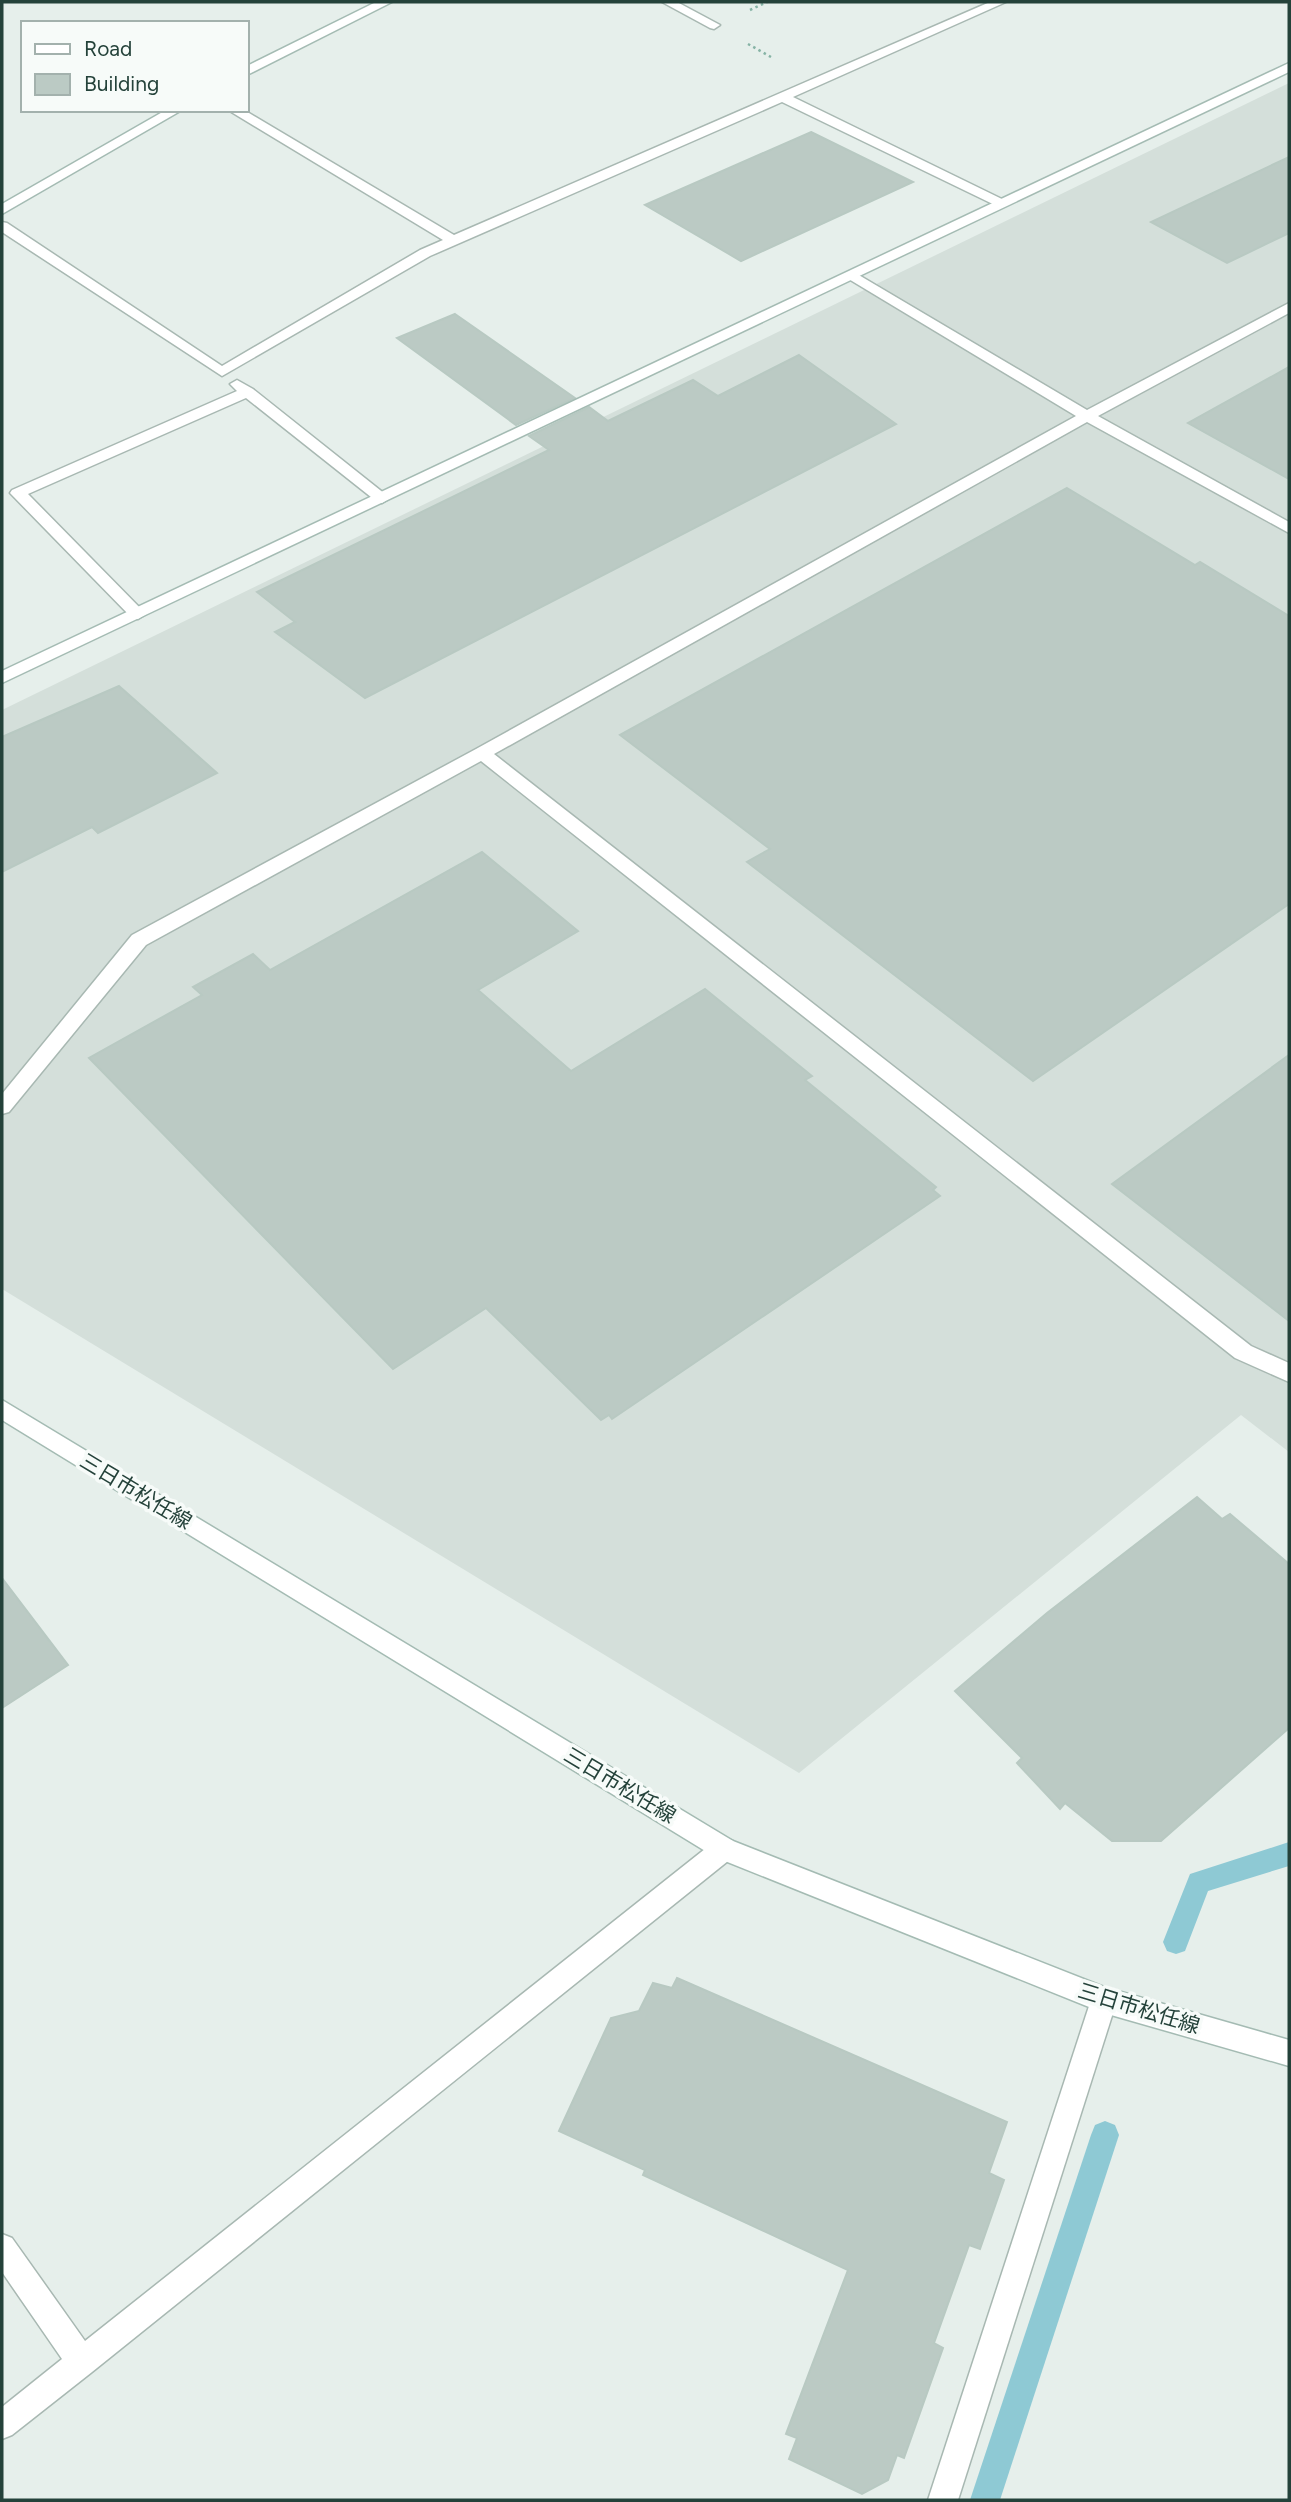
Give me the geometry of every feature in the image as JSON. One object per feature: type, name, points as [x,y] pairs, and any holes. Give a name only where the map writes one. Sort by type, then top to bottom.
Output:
[{"type":"street","points":[[248,70],[353,16],[386,2]]},
{"type":"street","points":[[668,2],[714,26]]},
{"type":"street","points":[[222,372],[425,253],[1000,2]]},
{"type":"street","points":[[2,678],[1289,68]]},
{"type":"street","points":[[784,97],[1001,204]]},
{"type":"street","points":[[2,210],[173,112]]},
{"type":"street","points":[[237,112],[454,241]]},
{"type":"street","points":[[2,226],[222,372],[382,498]]},
{"type":"street","points":[[852,275],[1087,416],[1289,528]]},
{"type":"street","points":[[2,1107],[139,940],[1289,307]]},
{"type":"street","points":[[2,500],[248,392]]},
{"type":"street","points":[[18,493],[138,614]]},
{"type":"street","points":[[482,753],[1243,1352],[1289,1373]]},
{"type":"street","name":"三日市松任線","points":[[2,1409],[724,1849],[1104,2000],[1289,2053]]},
{"type":"street","points":[[2,2425],[724,1849]]},
{"type":"street","points":[[943,2500],[1104,2000]]},
{"type":"street","points":[[2,2248],[82,2362]]},
{"type":"path","points":[[714,26],[818,83]]},
{"type":"shaded area","points":[[1289,83],[1289,1452],[1241,1415],[799,1773],[2,1289],[2,710]]},
{"type":"building","points":[[811,132],[913,182],[741,261],[645,205]]},
{"type":"building","points":[[1289,157],[1289,233],[1227,263],[1151,222]]},
{"type":"building","points":[[455,314],[575,398],[516,425],[397,338]]},
{"type":"building","points":[[799,355],[896,424],[365,698],[275,632],[295,622],[257,592],[549,450],[529,436],[589,407],[608,421],[693,380],[718,396]]},
{"type":"building","points":[[1289,367],[1289,479],[1188,423]]},
{"type":"building","points":[[1067,488],[1195,565],[1200,562],[1289,616],[1289,904],[1033,1081],[747,862],[770,849],[620,735]]},
{"type":"building","points":[[119,686],[217,773],[98,833],[92,827],[2,872],[2,737]]},
{"type":"building","points":[[482,852],[578,931],[478,990],[571,1071],[705,989],[812,1076],[805,1080],[936,1187],[933,1190],[940,1196],[612,1419],[609,1415],[601,1420],[486,1308],[393,1369],[89,1058],[202,995],[193,987],[253,954],[270,970]]},
{"type":"building","points":[[1289,1055],[1289,1321],[1112,1184]]},
{"type":"building","points":[[1197,1497],[1222,1519],[1230,1514],[1289,1564],[1289,1728],[1161,1841],[1112,1841],[1065,1803],[1060,1809],[1017,1763],[1022,1758],[955,1691],[1047,1613]]},
{"type":"building","points":[[2,1578],[68,1665],[2,1708]]},
{"type":"building","points":[[677,1978],[1007,2122],[989,2173],[1004,2180],[980,2249],[969,2245],[934,2343],[943,2348],[904,2458],[897,2455],[888,2480],[862,2494],[789,2459],[797,2438],[786,2434],[848,2270],[643,2175],[645,2170],[559,2131],[611,2018],[639,2011],[653,1983],[672,1988]]},
{"type":"waterway","points":[[1176,1942],[1199,1882],[1289,1854]]},
{"type":"waterway","points":[[985,2500],[1105,2135]]}]
